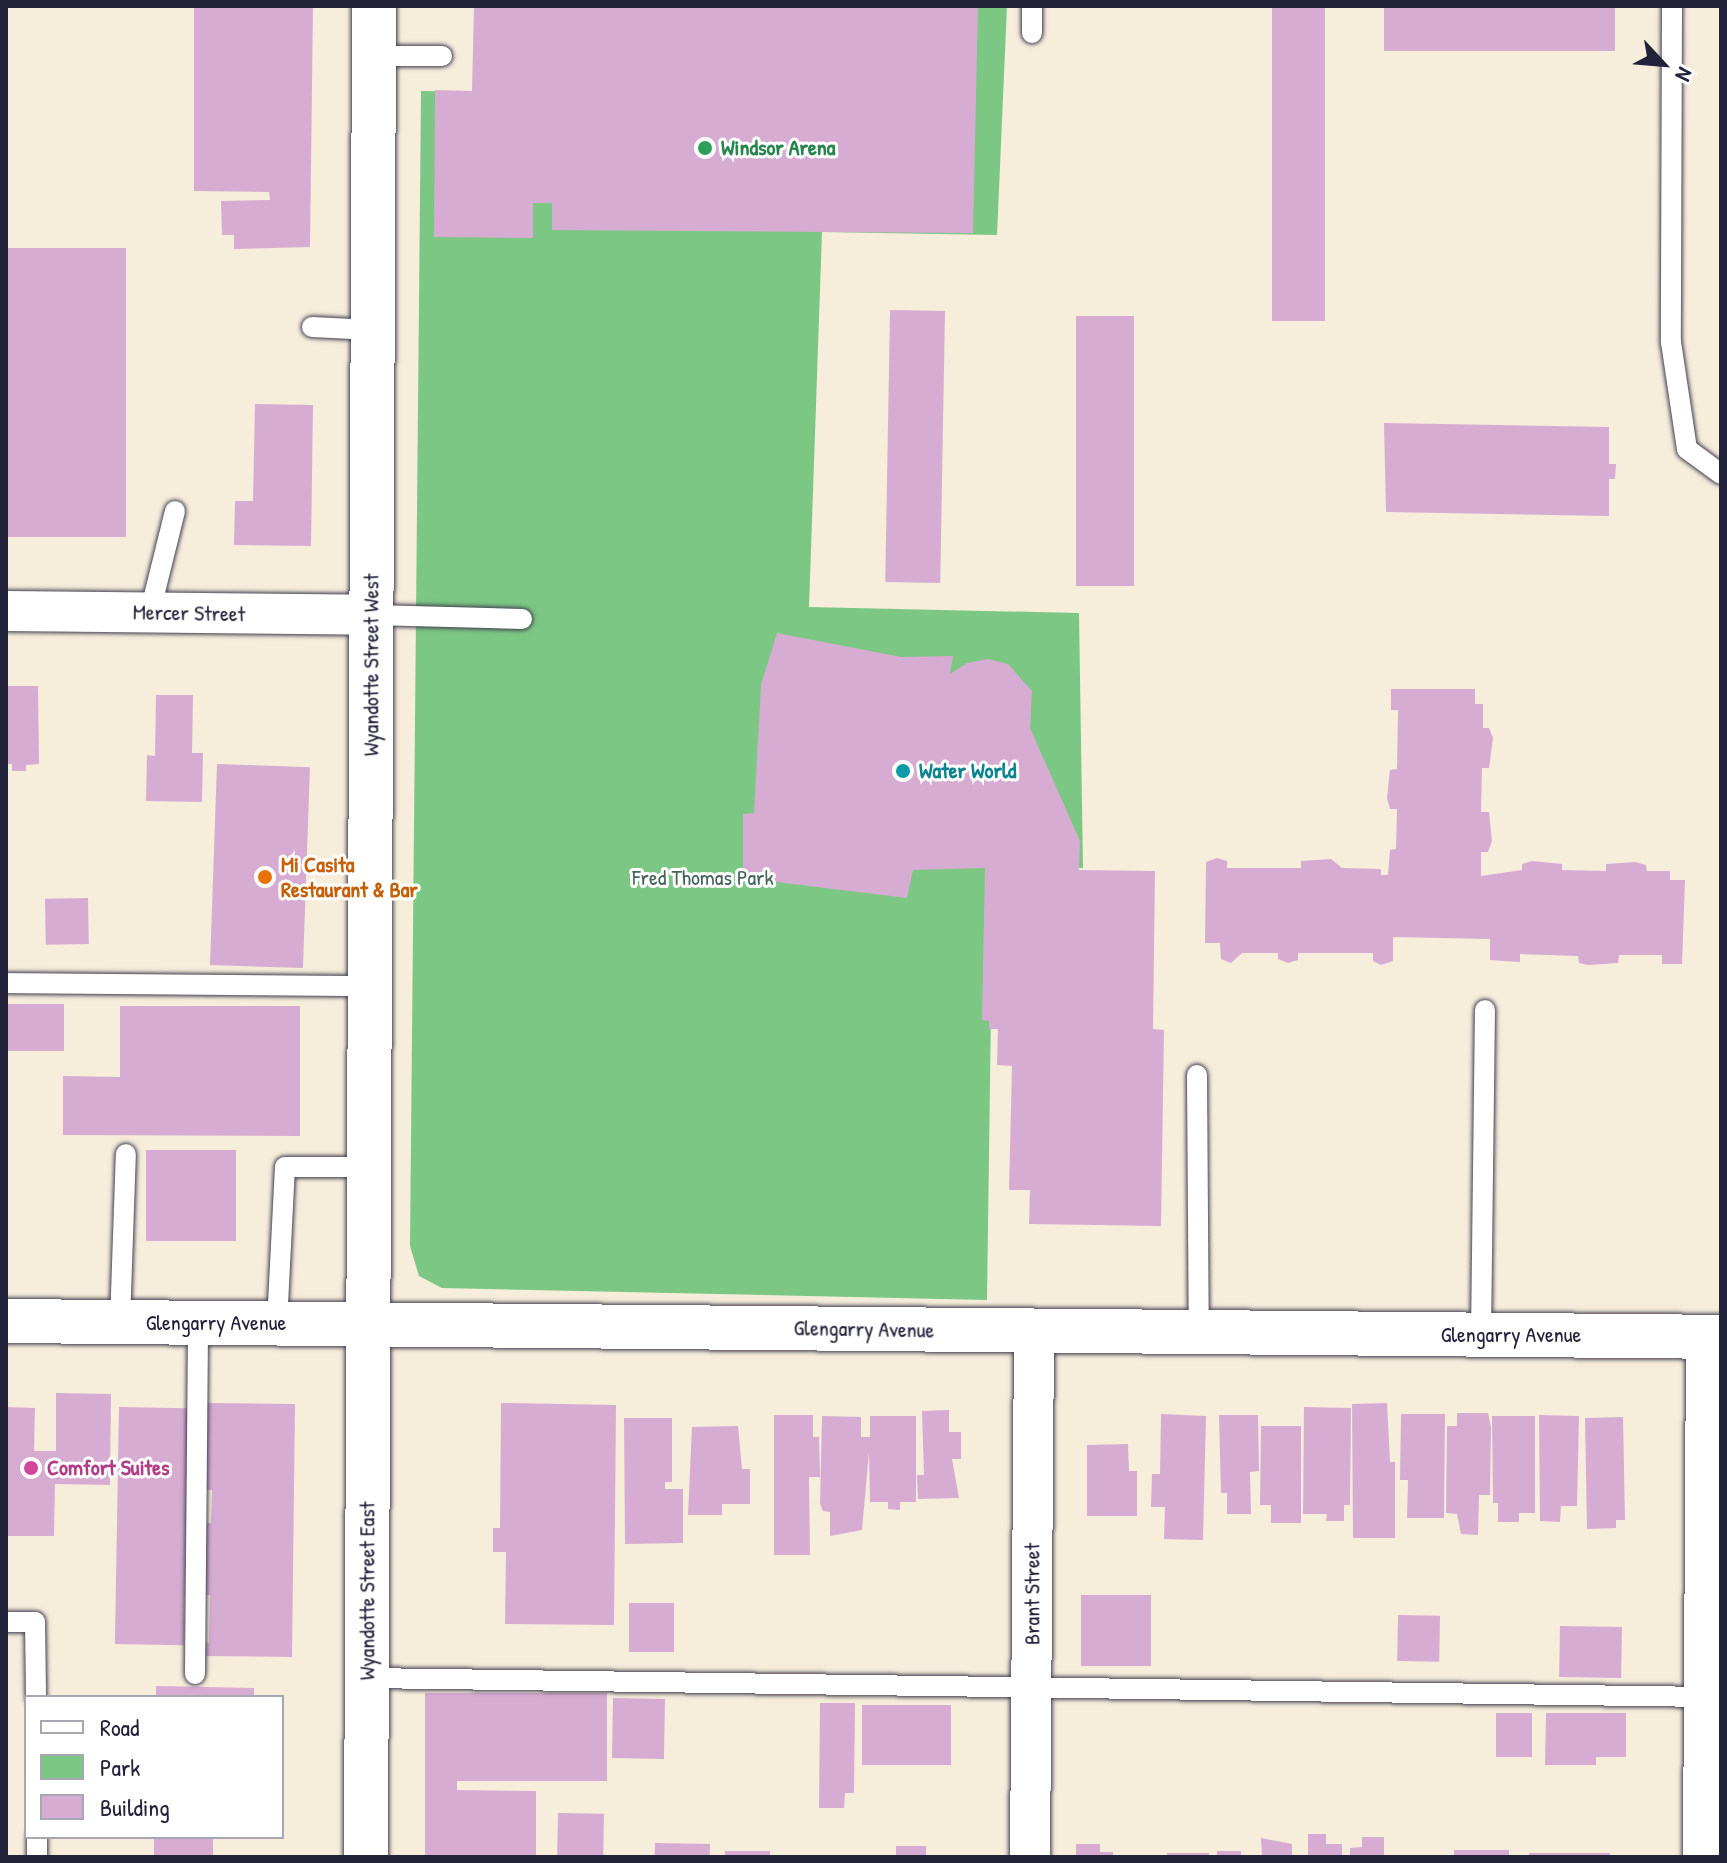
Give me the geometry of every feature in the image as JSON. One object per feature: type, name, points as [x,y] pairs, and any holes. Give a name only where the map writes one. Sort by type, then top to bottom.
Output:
[{"type":"main road","name":"Wyandotte Street West","points":[[368,1324],[374,6]]},
{"type":"main road","name":"Glengarry Avenue","points":[[6,1321],[1714,1337]]},
{"type":"main road","name":"Wyandotte Street East","points":[[366,1857],[368,1324]]},
{"type":"street","name":"Mercer Street","points":[[6,611],[372,615]]},
{"type":"street","name":"Brant Street","points":[[1030,1857],[1034,1331]]},
{"type":"street","points":[[1703,1857],[1714,1337]]},
{"type":"lane","points":[[1032,6],[1032,33]]},
{"type":"lane","points":[[1672,6],[1671,342],[1687,449],[1721,474]]},
{"type":"lane","points":[[374,56],[442,56]]},
{"type":"lane","points":[[312,327],[373,330]]},
{"type":"lane","points":[[150,612],[175,511]]},
{"type":"lane","points":[[372,615],[522,619]]},
{"type":"lane","points":[[6,983],[369,986]]},
{"type":"lane","points":[[1481,1335],[1485,1010]]},
{"type":"lane","points":[[1197,1075],[1199,1332]]},
{"type":"lane","points":[[120,1322],[126,1154]]},
{"type":"lane","points":[[277,1324],[285,1167],[368,1167]]},
{"type":"lane","points":[[195,1674],[198,1323]]},
{"type":"lane","points":[[6,1622],[35,1622],[36,1695]]},
{"type":"lane","points":[[366,1678],[1704,1697]]},
{"type":"green space","name":"Fred Thomas Park","points":[[553,6],[1007,6],[997,235],[822,232],[809,607],[1079,613],[1083,868],[993,866],[987,1300],[442,1288],[419,1276],[410,1246],[421,91],[551,92]]},
{"type":"building","points":[[194,6],[313,6],[310,247],[234,249],[234,235],[222,235],[221,201],[270,200],[269,192],[194,191]]},
{"type":"building","name":"Windsor Arena","points":[[474,6],[978,6],[973,233],[552,230],[552,203],[533,203],[533,238],[434,237],[435,90],[472,91]]},
{"type":"building","points":[[1272,6],[1325,6],[1325,321],[1272,321]]},
{"type":"building","points":[[1384,6],[1615,6],[1615,51],[1384,51]]},
{"type":"building","points":[[6,248],[126,248],[126,537],[6,537]]},
{"type":"building","points":[[890,310],[945,311],[940,583],[885,582]]},
{"type":"building","points":[[1076,316],[1134,316],[1134,586],[1076,586]]},
{"type":"building","points":[[255,404],[313,405],[311,546],[234,545],[235,501],[253,501]]},
{"type":"building","points":[[1384,423],[1609,427],[1609,464],[1616,464],[1615,479],[1609,479],[1609,516],[1386,512]]},
{"type":"building","points":[[777,633],[901,657],[953,656],[950,674],[967,663],[988,659],[1008,664],[1032,691],[1030,728],[1080,841],[1079,870],[1155,871],[1153,1029],[1164,1030],[1161,1226],[1029,1224],[1030,1190],[1009,1190],[1012,1066],[997,1065],[998,1029],[989,1029],[989,1021],[982,1020],[985,868],[913,870],[907,898],[743,878],[743,814],[754,813],[761,685]]},
{"type":"building","points":[[6,686],[38,686],[39,764],[26,765],[26,771],[12,771],[12,764],[6,764]]},
{"type":"building","points":[[1391,689],[1475,689],[1475,704],[1483,704],[1483,728],[1489,728],[1493,738],[1489,768],[1482,768],[1481,812],[1489,812],[1492,841],[1488,852],[1481,852],[1481,876],[1522,870],[1522,864],[1532,861],[1562,864],[1562,870],[1606,871],[1606,864],[1635,862],[1646,865],[1647,871],[1670,871],[1670,880],[1685,880],[1682,964],[1662,964],[1662,955],[1619,955],[1618,963],[1588,965],[1579,963],[1578,956],[1520,954],[1520,962],[1490,960],[1490,939],[1393,937],[1393,961],[1381,965],[1373,961],[1373,953],[1298,953],[1298,960],[1288,963],[1278,959],[1278,953],[1242,953],[1231,963],[1221,959],[1220,943],[1205,943],[1206,862],[1217,858],[1227,861],[1227,868],[1301,868],[1301,861],[1331,859],[1342,868],[1381,869],[1381,875],[1388,875],[1390,850],[1396,849],[1397,809],[1390,809],[1387,798],[1390,770],[1397,769],[1398,710],[1391,710]]},
{"type":"building","points":[[156,695],[193,695],[192,753],[203,753],[202,802],[146,801],[147,755],[155,756]]},
{"type":"building","points":[[217,764],[310,767],[303,968],[210,965]]},
{"type":"building","points":[[88,898],[89,944],[46,945],[45,899]]},
{"type":"building","points":[[6,1004],[64,1004],[64,1051],[6,1051]]},
{"type":"building","points":[[120,1006],[300,1006],[300,1136],[63,1135],[63,1076],[120,1077]]},
{"type":"building","points":[[146,1150],[236,1150],[236,1241],[146,1241]]},
{"type":"building","points":[[56,1393],[111,1394],[110,1485],[55,1484],[54,1536],[6,1536],[6,1407],[35,1408],[34,1451],[56,1451]]},
{"type":"building","points":[[205,1403],[295,1404],[292,1657],[202,1656],[202,1642],[209,1643],[210,1595],[201,1595],[202,1523],[211,1523],[212,1490],[204,1490]]},
{"type":"building","points":[[501,1403],[616,1405],[614,1625],[505,1624],[506,1552],[493,1552],[493,1528],[500,1528]]},
{"type":"building","points":[[1387,1403],[1390,1462],[1395,1462],[1395,1538],[1353,1538],[1352,1404]]},
{"type":"building","points":[[119,1407],[188,1408],[184,1645],[115,1644]]},
{"type":"building","points":[[1304,1407],[1351,1408],[1350,1505],[1344,1505],[1344,1521],[1326,1521],[1327,1514],[1303,1514]]},
{"type":"building","points":[[949,1410],[949,1432],[961,1432],[961,1459],[952,1459],[959,1498],[918,1499],[917,1475],[924,1475],[922,1411]]},
{"type":"building","points":[[1457,1413],[1488,1413],[1491,1427],[1490,1495],[1479,1495],[1478,1535],[1461,1534],[1457,1514],[1446,1513],[1447,1426],[1457,1426]]},
{"type":"building","points":[[1161,1414],[1206,1416],[1203,1540],[1164,1539],[1165,1507],[1151,1507],[1152,1474],[1160,1474]]},
{"type":"building","points":[[1401,1414],[1445,1414],[1444,1518],[1407,1518],[1408,1480],[1400,1480]]},
{"type":"building","points":[[774,1415],[813,1415],[813,1437],[819,1437],[820,1477],[809,1477],[810,1555],[774,1555]]},
{"type":"building","points":[[1219,1415],[1258,1415],[1259,1471],[1250,1472],[1251,1514],[1227,1514],[1227,1493],[1221,1493]]},
{"type":"building","points":[[1539,1415],[1579,1416],[1577,1506],[1561,1506],[1560,1522],[1540,1521]]},
{"type":"building","points":[[822,1416],[861,1417],[861,1437],[870,1437],[870,1416],[916,1416],[916,1502],[900,1502],[900,1510],[888,1509],[888,1502],[870,1502],[869,1452],[862,1530],[830,1536],[830,1512],[823,1511],[820,1504]]},
{"type":"building","points":[[1492,1416],[1535,1416],[1535,1513],[1519,1513],[1519,1522],[1498,1522],[1498,1503],[1493,1503]]},
{"type":"building","points":[[1623,1417],[1625,1520],[1616,1520],[1616,1528],[1587,1529],[1585,1418]]},
{"type":"building","points":[[624,1418],[672,1418],[672,1482],[665,1482],[665,1489],[683,1489],[683,1543],[625,1544]]},
{"type":"building","points":[[738,1426],[742,1469],[750,1469],[750,1504],[722,1504],[722,1515],[688,1515],[692,1427]]},
{"type":"building","points":[[1261,1426],[1301,1426],[1301,1523],[1271,1523],[1271,1505],[1260,1505]]},
{"type":"building","points":[[1128,1444],[1129,1471],[1137,1471],[1137,1516],[1087,1516],[1087,1445]]},
{"type":"building","points":[[1081,1595],[1151,1595],[1151,1666],[1081,1666]]},
{"type":"building","points":[[629,1603],[674,1603],[674,1652],[629,1652]]},
{"type":"building","points":[[1398,1615],[1440,1616],[1439,1662],[1397,1661]]},
{"type":"building","points":[[1560,1626],[1622,1627],[1621,1678],[1559,1677]]},
{"type":"building","points":[[156,1686],[254,1688],[254,1695],[156,1695]]},
{"type":"building","points":[[425,1693],[607,1693],[607,1781],[457,1781],[457,1790],[536,1791],[536,1857],[425,1857]]},
{"type":"building","points":[[613,1698],[665,1699],[664,1759],[612,1758]]},
{"type":"building","points":[[820,1703],[855,1703],[854,1793],[845,1793],[844,1808],[819,1808]]},
{"type":"building","points":[[862,1705],[951,1705],[951,1765],[862,1765]]},
{"type":"building","points":[[1496,1713],[1532,1713],[1532,1757],[1496,1757]]},
{"type":"building","points":[[1546,1713],[1626,1713],[1626,1757],[1596,1757],[1596,1765],[1545,1765]]},
{"type":"building","points":[[558,1813],[604,1814],[603,1857],[557,1857]]},
{"type":"building","points":[[1308,1834],[1326,1834],[1326,1844],[1342,1844],[1342,1857],[1308,1857]]},
{"type":"building","points":[[1362,1837],[1384,1837],[1384,1857],[1350,1857],[1350,1848],[1362,1847]]},
{"type":"building","points":[[1261,1838],[1292,1844],[1292,1857],[1262,1857]]},
{"type":"building","points":[[154,1839],[213,1839],[213,1857],[154,1857]]},
{"type":"building","points":[[655,1843],[710,1844],[710,1857],[655,1857]]},
{"type":"building","points":[[1076,1844],[1100,1844],[1100,1852],[1113,1852],[1113,1857],[1076,1857]]},
{"type":"building","points":[[896,1846],[926,1846],[926,1857],[896,1857]]},
{"type":"building","points":[[1454,1850],[1509,1850],[1509,1857],[1454,1857]]},
{"type":"building","points":[[725,1851],[770,1851],[770,1857],[725,1857]]},
{"type":"building","points":[[1217,1851],[1241,1851],[1241,1857],[1217,1857]]},
{"type":"building","points":[[1167,1853],[1209,1853],[1209,1857],[1167,1857]]},
{"type":"building","points":[[1529,1853],[1610,1853],[1610,1857],[1529,1857]]},
{"type":"place","name":"Windsor Arena","points":[[705,148]]},
{"type":"place","name":"Water World","points":[[903,771]]},
{"type":"place","name":"Mi Casita Restaurant & Bar","points":[[265,877]]},
{"type":"place","name":"Comfort Suites","points":[[31,1468]]}]
